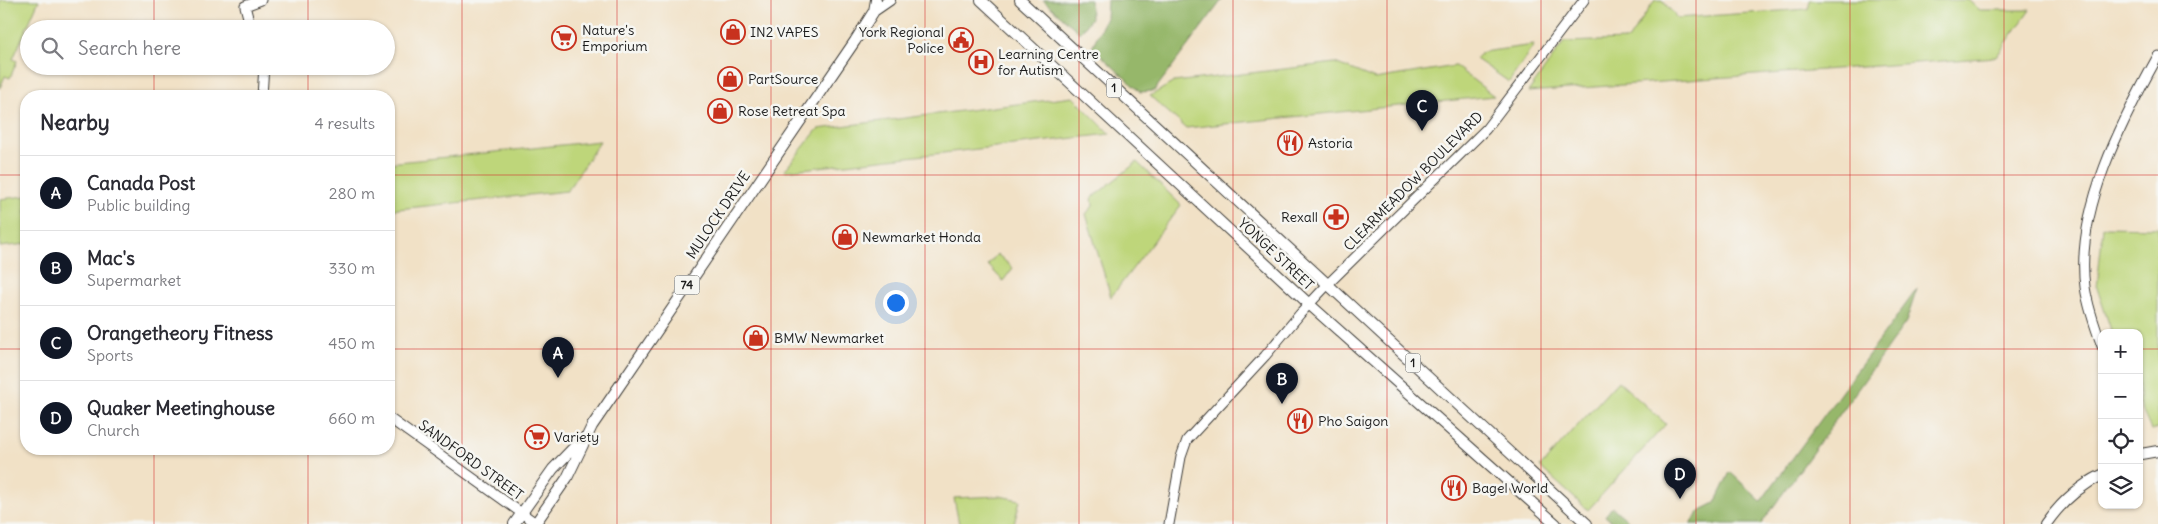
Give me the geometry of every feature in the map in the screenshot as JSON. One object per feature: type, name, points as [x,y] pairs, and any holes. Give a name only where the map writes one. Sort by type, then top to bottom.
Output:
[{"type":"main road","name":"MULOCK DRIVE","points":[[874,11],[876,0]]},
{"type":"main road","name":"MULOCK DRIVE","points":[[514,524],[553,469],[586,435],[874,11],[890,0]]},
{"type":"main road","name":"YONGE STREET","points":[[982,0],[1310,304],[1556,524]]},
{"type":"main road","name":"YONGE STREET","points":[[1020,0],[1329,283],[1490,436],[1587,524]]},
{"type":"main road","name":"MULOCK DRIVE","points":[[536,524],[567,478],[586,435]]},
{"type":"main road","points":[[2143,453],[2158,451]]},
{"type":"main road","points":[[2046,524],[2058,508],[2089,481],[2098,477]]},
{"type":"street","points":[[248,20],[244,6],[261,0]]},
{"type":"street","name":"CLEARMEADOW BOULEVARD","points":[[1169,524],[1181,457],[1186,440],[1265,356],[1329,283],[1486,129],[1584,0]]},
{"type":"street","points":[[2098,335],[2085,286],[2086,244],[2093,205],[2120,131],[2158,56]]},
{"type":"street","points":[[262,90],[263,75]]},
{"type":"street","name":"SANDFORD STREET","points":[[395,422],[536,524]]},
{"type":"green space","points":[[0,0],[39,0],[30,20],[20,20],[20,43],[13,59],[17,61],[10,78],[5,76],[0,88]]},
{"type":"green space","points":[[1043,0],[1090,0],[1091,18],[1080,33]]},
{"type":"green space","points":[[1107,0],[1222,0],[1154,91],[1140,92],[1092,47],[1106,18]]},
{"type":"green space","points":[[1655,0],[1662,0],[1677,18],[1808,9],[1810,0],[1968,0],[1979,10],[2030,10],[1996,57],[1528,92],[1564,42],[1628,40]]},
{"type":"green space","points":[[1534,45],[1509,82],[1476,59],[1482,52]]},
{"type":"green space","points":[[1335,63],[1375,79],[1455,66],[1494,96],[1186,128],[1150,96],[1174,82]]},
{"type":"green space","points":[[1073,97],[1110,134],[784,171],[818,129]]},
{"type":"green space","points":[[600,141],[567,191],[395,209],[395,162]]},
{"type":"green space","points":[[1137,162],[1181,205],[1111,297],[1086,214],[1093,206],[1092,198]]},
{"type":"green space","points":[[20,197],[20,245],[0,247],[0,199]]},
{"type":"green space","points":[[2103,227],[2158,228],[2158,429],[2151,430],[2143,412],[2143,329],[2111,329],[2097,288]]},
{"type":"green space","points":[[997,254],[1013,268],[1003,281],[988,265]]},
{"type":"green space","points":[[1917,289],[1906,322],[1761,524],[1690,524],[1701,510],[1715,503],[1730,472],[1761,501]]},
{"type":"green space","points":[[1618,381],[1666,424],[1588,510],[1540,467]]},
{"type":"green space","points":[[999,496],[1020,500],[1014,524],[959,524],[954,498]]},
{"type":"green space","points":[[1612,507],[1632,524],[1615,524],[1605,516]]},
{"type":"place","name":"IN2 VAPES","points":[[733,32]]},
{"type":"place","name":"Nature's Emporium","points":[[564,38]]},
{"type":"place","name":"York Regional Police","points":[[961,40]]},
{"type":"place","name":"Learning Centre for Autism","points":[[981,62]]},
{"type":"place","name":"PartSource","points":[[730,79]]},
{"type":"place","name":"Rose Retreat Spa","points":[[720,111]]},
{"type":"place","name":"Orangetheory Fitness","points":[[1422,131]]},
{"type":"place","name":"Astoria","points":[[1290,143]]},
{"type":"place","name":"Rexall","points":[[1336,217]]},
{"type":"place","name":"Newmarket Honda","points":[[845,237]]},
{"type":"place","name":"BMW Newmarket","points":[[756,338]]},
{"type":"place","name":"Canada Post","points":[[558,378]]},
{"type":"place","name":"Mac's","points":[[1282,404]]},
{"type":"place","name":"Pho Saigon","points":[[1300,421]]},
{"type":"place","name":"Variety","points":[[537,437]]},
{"type":"place","name":"Bagel World","points":[[1454,488]]},
{"type":"place","name":"Quaker Meetinghouse","points":[[1680,499]]}]
